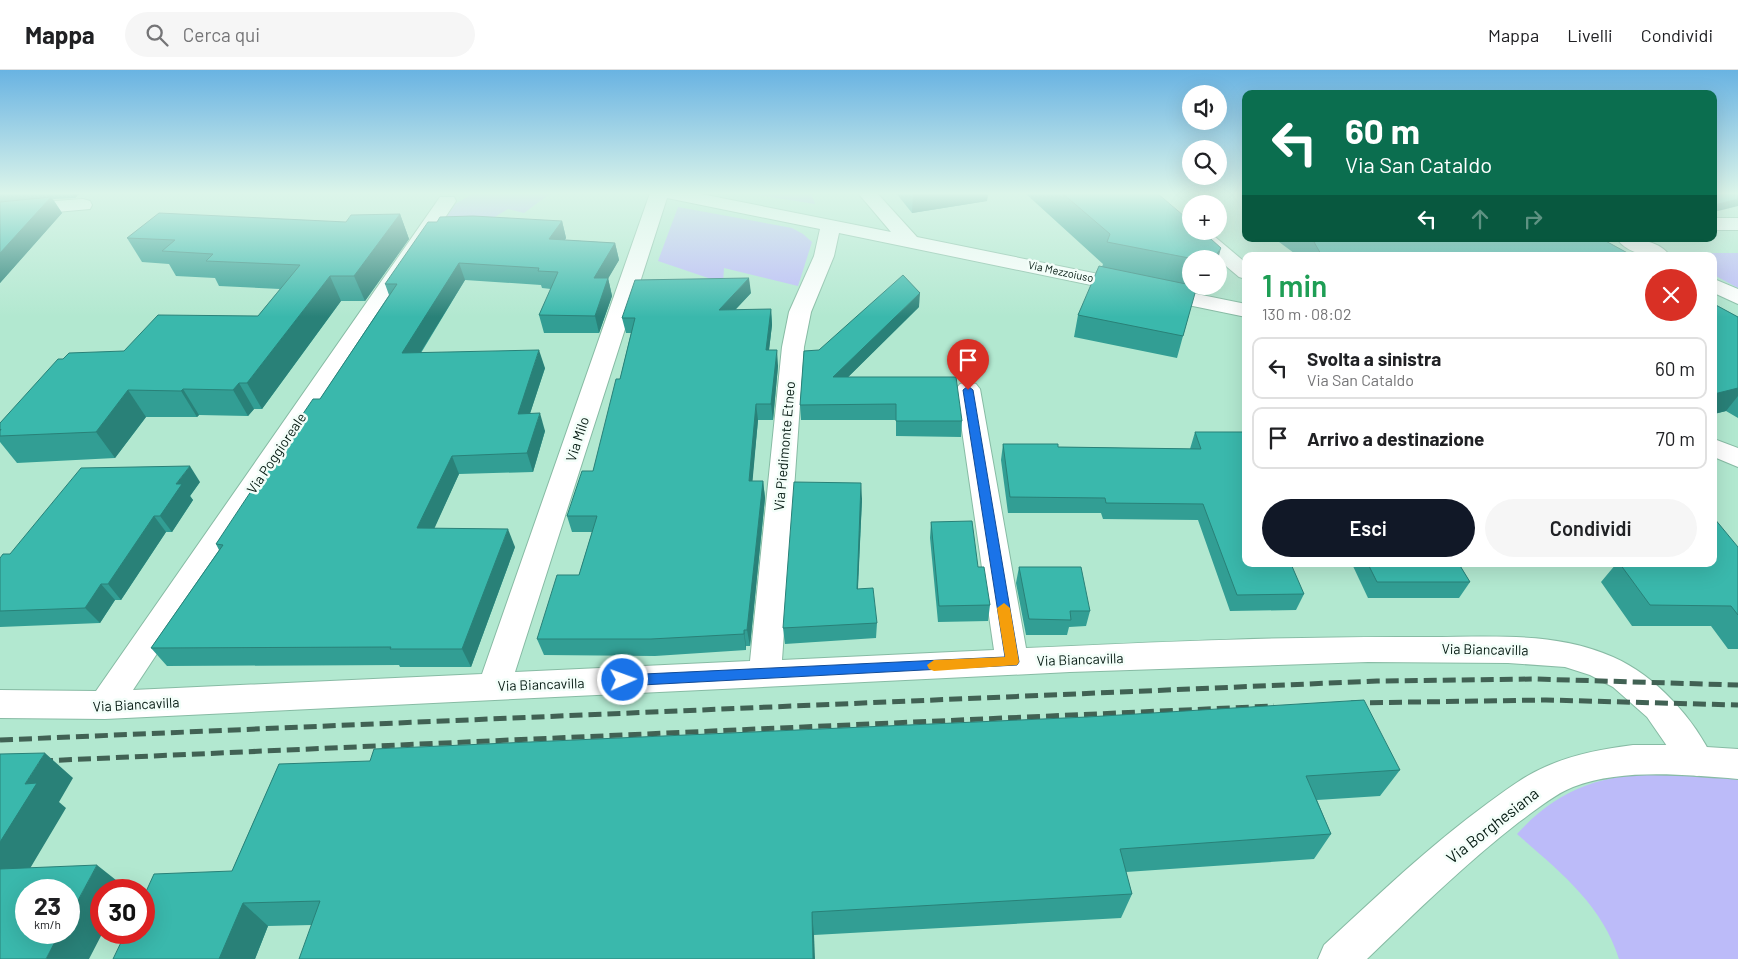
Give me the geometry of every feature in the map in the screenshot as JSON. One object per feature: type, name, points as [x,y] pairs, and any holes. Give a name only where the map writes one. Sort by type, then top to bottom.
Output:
[{"type":"street","name":"Via Poggioreale","points":[[105,705],[423,234]]},
{"type":"street","name":"Via Milo","points":[[494,686],[645,234]]},
{"type":"street","name":"Via Piedimonte Etneo","points":[[765,674],[793,347],[800,312],[824,256],[829,234]]},
{"type":"street","name":"Via Mezzoiuso","points":[[881,234],[1242,309]]},
{"type":"street","points":[[903,234],[908,240]]},
{"type":"street","points":[[1206,240],[1242,269]]},
{"type":"street","points":[[1633,242],[1652,252]]},
{"type":"street","points":[[1717,287],[1738,298]]},
{"type":"street","points":[[968,390],[1012,662]]},
{"type":"street","points":[[1717,448],[1738,458]]},
{"type":"street","name":"Via Biancavilla","points":[[0,704],[34,706],[105,705],[1012,662],[1368,648],[1551,652],[1582,658],[1601,666],[1646,693],[1668,717],[1697,761]]},
{"type":"street","name":"Via Borghesiana","points":[[1338,959],[1431,873],[1492,820],[1559,776],[1611,762],[1697,761],[1738,764]]},
{"type":"shaded area","points":[[668,234],[804,234],[812,242],[798,286],[724,268],[723,283],[658,261]]},
{"type":"shaded area","points":[[1717,253],[1738,253],[1738,288],[1717,277]]},
{"type":"shaded area","points":[[1662,772],[1738,776],[1738,959],[1619,959],[1602,921],[1590,905],[1563,875],[1517,834],[1549,805],[1582,787],[1619,777]]},
{"type":"building","points":[[0,234],[17,234],[0,253]]},
{"type":"building","points":[[131,234],[385,234],[354,276],[330,276],[247,383],[239,383],[233,390],[128,390],[96,432],[0,436],[0,423],[58,359],[63,359],[69,353],[124,351],[158,315],[258,316],[300,265],[206,261],[213,254],[162,251],[175,240],[127,238]]},
{"type":"building","points":[[419,234],[552,234],[549,239],[615,243],[594,278],[608,278],[595,316],[539,315],[558,272],[538,271],[539,268],[459,263],[402,353],[539,350],[518,414],[540,413],[527,453],[452,456],[417,528],[508,529],[462,649],[390,649],[391,647],[151,648],[223,545],[216,544],[279,449],[313,399],[320,399],[397,284],[385,284]]},
{"type":"building","points":[[1110,234],[1182,234],[1182,240],[1212,240],[1221,248],[1220,250],[1182,250],[1182,257],[1107,242]]},
{"type":"building","points":[[1314,242],[1607,242],[1626,252],[1320,252]]},
{"type":"building","points":[[1099,266],[1182,283],[1182,295],[1194,295],[1183,336],[1078,315]]},
{"type":"building","points":[[903,275],[920,293],[833,377],[956,377],[962,421],[896,421],[896,404],[800,405],[804,351],[819,350]]},
{"type":"building","points":[[749,278],[719,310],[771,309],[766,350],[777,350],[771,404],[756,404],[749,481],[763,481],[747,630],[744,630],[744,634],[651,639],[537,639],[557,575],[579,575],[597,516],[567,516],[582,471],[593,471],[616,379],[620,379],[635,318],[622,318],[635,280]]},
{"type":"building","points":[[1717,306],[1738,317],[1738,388],[1717,393]]},
{"type":"building","points":[[1195,432],[1242,432],[1242,567],[1292,567],[1304,594],[1237,595],[1203,504],[1106,503],[1105,498],[1010,497],[1003,444],[1058,444],[1058,447],[1201,449]]},
{"type":"building","points":[[190,466],[176,484],[182,484],[160,516],[154,516],[108,584],[101,584],[85,608],[0,611],[0,558],[3,554],[10,554],[81,468]]},
{"type":"building","points":[[794,482],[861,483],[857,589],[873,588],[877,623],[783,628]]},
{"type":"building","points":[[972,521],[978,567],[984,567],[990,605],[939,606],[931,522]]},
{"type":"building","points":[[1717,522],[1738,547],[1738,615],[1731,606],[1650,605],[1622,567],[1717,567]]},
{"type":"building","points":[[1019,567],[1081,567],[1090,611],[1070,611],[1071,620],[1029,619]]},
{"type":"building","points":[[1370,567],[1461,567],[1470,582],[1377,582]]},
{"type":"building","points":[[1364,700],[1400,770],[1306,776],[1331,834],[1120,849],[1132,894],[812,912],[813,959],[299,959],[320,901],[243,903],[219,959],[113,959],[120,944],[155,944],[155,879],[152,879],[154,874],[232,871],[279,764],[370,761],[374,749],[1087,717]]},
{"type":"building","points":[[45,753],[25,784],[37,783],[0,842],[0,754]]},
{"type":"building","points":[[97,865],[80,897],[80,879],[15,879],[15,944],[54,944],[46,959],[0,959],[0,869]]},
{"type":"railway","points":[[0,740],[1377,681],[1534,679],[1738,685]]},
{"type":"railway","points":[[1351,703],[1546,700],[1738,705]]},
{"type":"railway","points":[[40,761],[1274,706]]},
{"type":"slow traffic","points":[[934,665],[1012,662],[1004,608]]},
{"type":"route","points":[[623,680],[1012,662],[968,390]]}]
